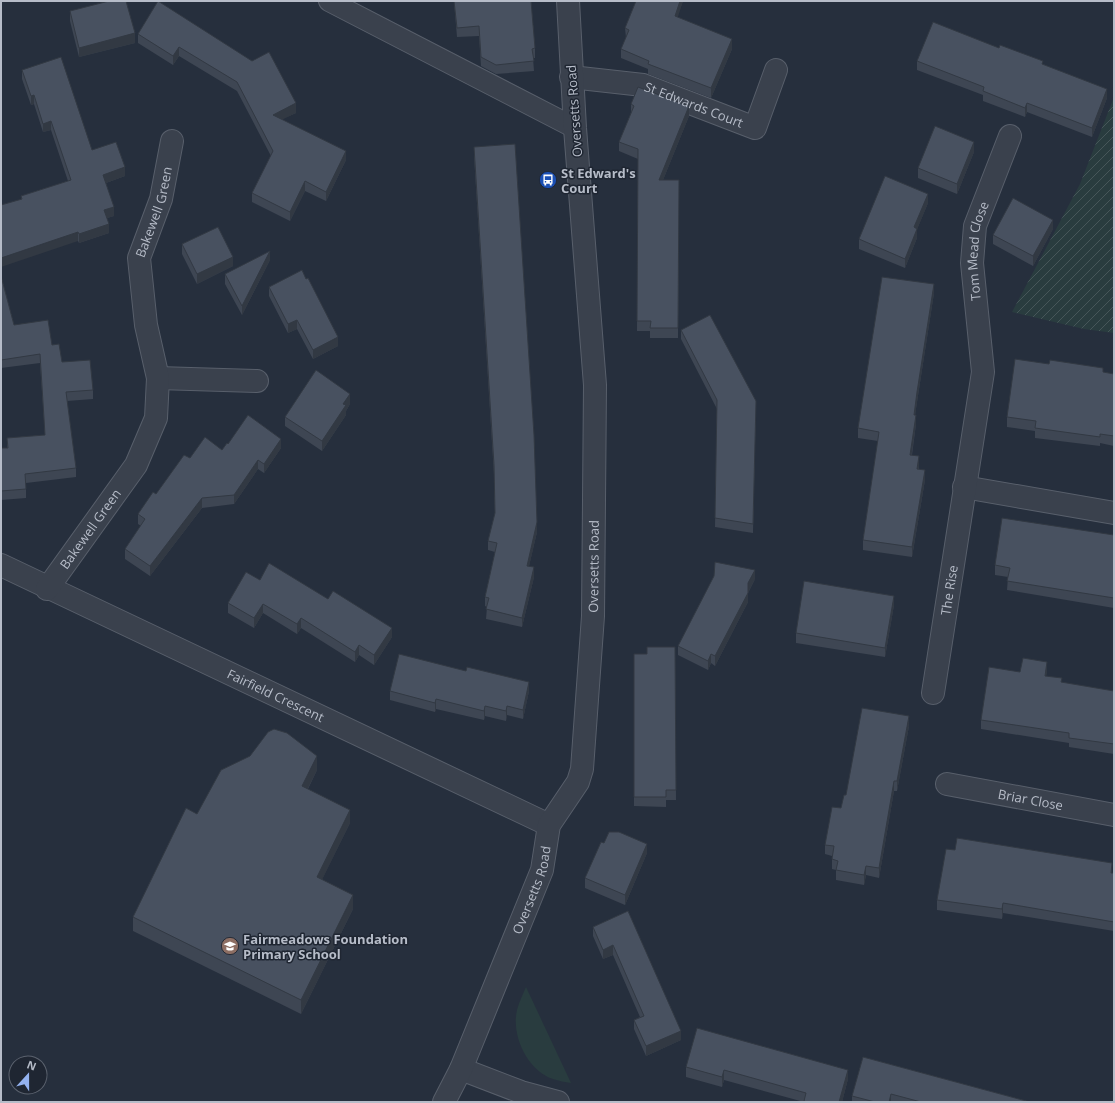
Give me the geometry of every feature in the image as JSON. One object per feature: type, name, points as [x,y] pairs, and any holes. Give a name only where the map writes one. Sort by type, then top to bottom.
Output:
[{"type":"street","name":"Oversetts Road","points":[[444,1102],[462,1069],[542,870],[549,825],[578,782],[582,769],[593,616],[595,385],[571,77],[568,1]]},
{"type":"street","name":"St Edwards Court","points":[[571,77],[643,85],[755,128],[776,70]]},
{"type":"street","name":"Tom Mead Close","points":[[982,372],[972,263],[975,226],[1010,136]]},
{"type":"street","name":"Bakewell Green","points":[[47,589],[136,465],[156,418],[158,378],[146,325],[139,258],[162,199],[172,140]]},
{"type":"street","name":"The Rise","points":[[933,693],[982,372]]},
{"type":"street","points":[[158,378],[257,382]]},
{"type":"street","points":[[964,487],[1114,513]]},
{"type":"street","name":"Fairfield Crescent","points":[[1,565],[47,589],[549,825]]},
{"type":"street","name":"Briar Close","points":[[947,784],[1114,815]]},
{"type":"street","points":[[462,1069],[521,1092],[558,1102]]},
{"type":"lane","points":[[329,1],[575,128]]},
{"type":"shaded area","points":[[1114,97],[1114,333],[1084,329],[1012,312],[1080,184]]},
{"type":"shaded area","points":[[526,987],[571,1083],[555,1080],[544,1074],[529,1060],[523,1050],[516,1030],[516,1020],[517,1010]]},
{"type":"building","points":[[109,1],[126,1],[135,33],[79,48],[70,11]]},
{"type":"building","points":[[158,1],[252,61],[269,52],[296,103],[273,115],[346,151],[326,192],[305,181],[290,212],[252,193],[273,151],[237,82],[179,47],[173,56],[138,34]]},
{"type":"building","points":[[454,1],[531,1],[535,48],[532,49],[534,61],[496,65],[481,57],[479,26],[457,28]]},
{"type":"building","points":[[636,1],[680,1],[675,16],[732,39],[711,88],[648,64],[649,61],[621,49],[629,30],[625,28]]},
{"type":"building","points":[[933,22],[999,48],[1000,45],[1043,61],[1042,64],[1107,89],[1092,128],[1027,103],[1025,108],[983,91],[984,87],[917,61]]},
{"type":"building","points":[[61,57],[92,150],[116,142],[125,167],[103,175],[114,207],[104,210],[109,224],[79,234],[78,232],[1,258],[1,205],[22,199],[21,196],[71,180],[51,121],[43,124],[34,95],[31,96],[22,70]]},
{"type":"building","points":[[638,87],[689,106],[659,180],[679,180],[678,328],[650,328],[651,321],[637,321],[638,149],[619,142],[634,106],[631,104]]},
{"type":"building","points":[[935,126],[974,142],[957,184],[918,168]]},
{"type":"building","points":[[515,144],[534,435],[537,522],[527,566],[534,567],[522,618],[486,609],[489,598],[485,597],[497,543],[488,541],[495,513],[494,465],[474,147]]},
{"type":"building","points":[[885,176],[928,194],[914,227],[917,229],[905,259],[859,239]]},
{"type":"building","points":[[1013,198],[1053,220],[1033,256],[993,235]]},
{"type":"building","points":[[218,227],[233,257],[197,274],[182,244]]},
{"type":"building","points":[[270,251],[242,306],[225,274]]},
{"type":"building","points":[[302,270],[306,279],[308,278],[338,337],[313,350],[297,320],[288,324],[269,287]]},
{"type":"building","points":[[1,276],[14,325],[48,320],[52,345],[59,344],[62,362],[90,360],[93,390],[66,392],[76,468],[25,474],[26,489],[1,491],[1,448],[8,448],[7,438],[45,435],[40,354],[1,360]]},
{"type":"building","points":[[882,277],[934,284],[917,392],[914,415],[916,415],[910,455],[919,456],[917,469],[925,470],[912,547],[863,540],[879,432],[858,428]]},
{"type":"building","points":[[710,315],[756,401],[753,524],[715,518],[717,400],[681,330]]},
{"type":"building","points":[[1015,359],[1049,364],[1050,360],[1103,368],[1103,372],[1114,374],[1114,436],[1100,434],[1100,437],[1035,428],[1036,421],[1007,417]]},
{"type":"building","points":[[316,370],[350,394],[343,404],[346,405],[322,441],[285,417]]},
{"type":"building","points":[[248,415],[281,439],[264,464],[258,460],[234,495],[202,498],[150,566],[125,549],[145,519],[138,514],[153,492],[156,494],[184,455],[190,458],[205,437],[222,450],[227,443],[228,444]]},
{"type":"building","points":[[1002,518],[1114,535],[1114,598],[1007,581],[1010,568],[995,565]]},
{"type":"building","points":[[715,562],[755,570],[748,583],[748,593],[715,656],[711,654],[708,661],[678,646],[714,576]]},
{"type":"building","points":[[269,563],[328,599],[333,591],[392,628],[374,655],[359,645],[355,652],[301,618],[297,624],[263,604],[254,618],[228,603],[246,572],[260,580]]},
{"type":"building","points":[[804,581],[894,596],[885,648],[796,633]]},
{"type":"building","points":[[647,647],[675,647],[676,790],[666,790],[666,797],[634,797],[634,654],[647,654]]},
{"type":"building","points":[[399,654],[466,671],[467,667],[529,682],[523,710],[507,706],[506,711],[485,706],[484,711],[436,699],[435,703],[390,691]]},
{"type":"building","points":[[1023,658],[1047,662],[1045,676],[1062,678],[1061,682],[1114,691],[1114,744],[1069,738],[1069,733],[981,720],[989,667],[1020,672]]},
{"type":"building","points":[[862,708],[909,716],[897,781],[894,781],[879,868],[866,866],[864,875],[836,870],[838,861],[832,859],[834,846],[825,845],[832,807],[841,808],[844,795],[846,795]]},
{"type":"building","points":[[274,729],[287,733],[317,756],[302,786],[350,810],[317,877],[353,895],[301,1000],[133,917],[186,808],[197,814],[221,770],[250,756],[268,732]]},
{"type":"building","points":[[609,832],[619,832],[647,844],[625,895],[585,878],[601,842],[604,843]]},
{"type":"building","points":[[957,838],[1112,863],[1111,873],[1114,873],[1114,922],[1003,903],[1002,909],[937,900],[946,849],[955,850]]},
{"type":"building","points":[[628,911],[681,1031],[646,1046],[634,1020],[644,1016],[613,945],[603,950],[593,927]]},
{"type":"building","points":[[697,1028],[848,1070],[839,1102],[807,1102],[804,1101],[806,1093],[724,1070],[722,1077],[686,1067]]},
{"type":"building","points":[[863,1057],[1030,1102],[921,1102],[891,1094],[889,1102],[875,1102],[852,1096]]},
{"type":"place","name":"St Edward's Court","points":[[548,180]]},
{"type":"place","name":"Fairmeadows Foundation Primary School","points":[[230,946]]}]
